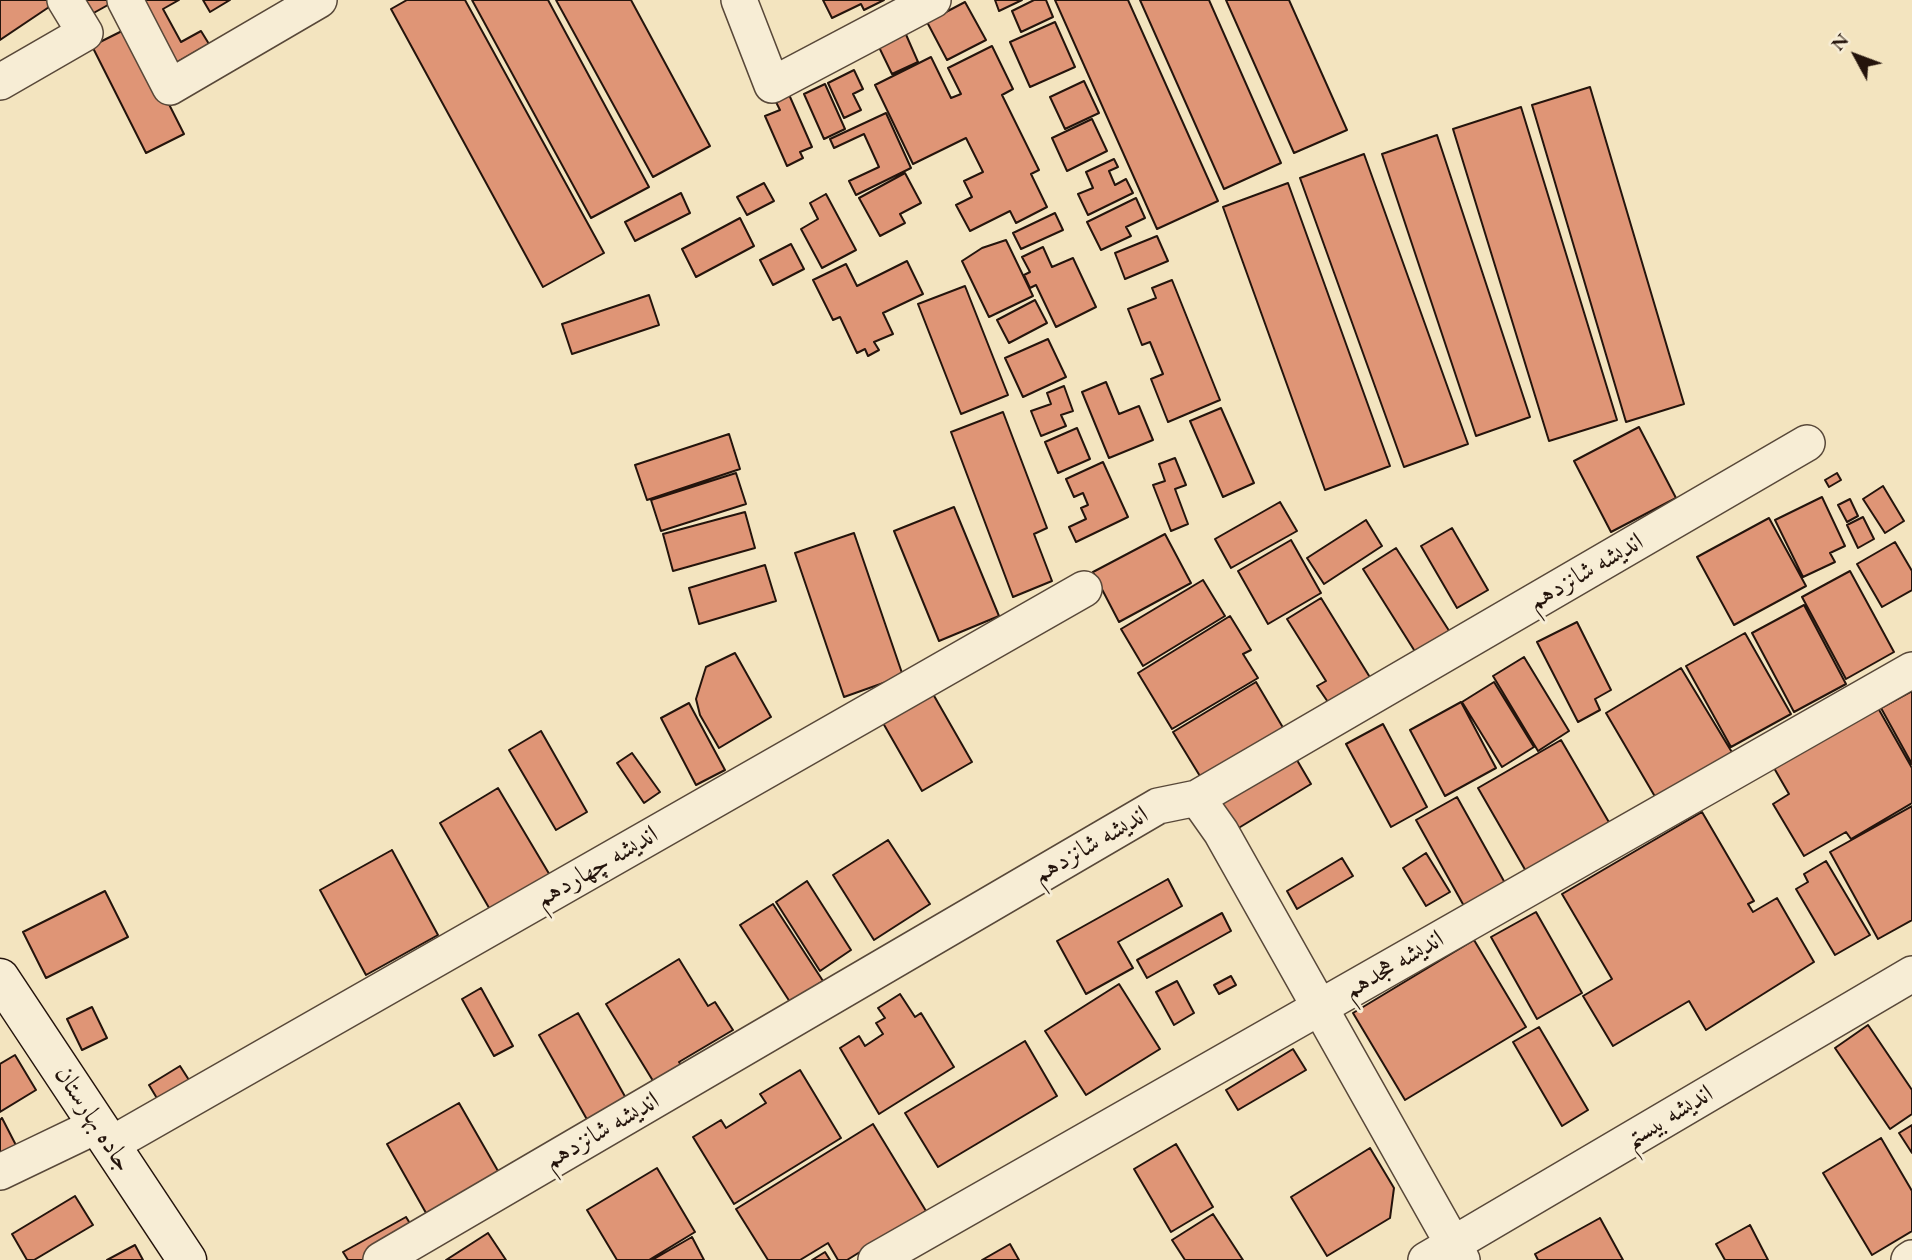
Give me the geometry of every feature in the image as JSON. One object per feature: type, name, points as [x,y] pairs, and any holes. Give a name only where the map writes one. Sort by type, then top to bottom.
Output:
[{"type":"street","points":[[0,82],[85,33],[65,0]]},
{"type":"street","points":[[125,0],[170,88],[319,0]]},
{"type":"street","points":[[739,0],[772,85],[933,0]]},
{"type":"street","name":"اندیشه شانزدهم","points":[[381,1260],[1158,806],[1197,798],[1807,443]]},
{"type":"street","name":"اندیشه چهاردهم","points":[[0,1172],[104,1135],[1084,589]]},
{"type":"street","name":"اندیشه هجدهم","points":[[876,1260],[1912,670]]},
{"type":"street","points":[[1197,798],[1221,832],[1319,1008],[1447,1255]]},
{"type":"street","name":"اندیشه بیستم","points":[[1447,1255],[1912,974]]},
{"type":"street","name":"جاده بهارستان","points":[[0,978],[187,1260]]},
{"type":"building","points":[[0,0],[58,0],[58,1],[0,40]]},
{"type":"building","points":[[81,0],[117,0],[90,15]]},
{"type":"building","points":[[135,0],[179,0],[163,9],[181,42],[201,31],[209,44],[172,65]]},
{"type":"building","points":[[203,0],[230,0],[210,12]]},
{"type":"building","points":[[407,0],[465,0],[604,253],[543,287],[391,9]]},
{"type":"building","points":[[472,0],[548,0],[649,187],[591,218]]},
{"type":"building","points":[[556,0],[631,0],[710,146],[653,177]]},
{"type":"building","points":[[823,0],[884,0],[864,10],[861,4],[832,18]]},
{"type":"building","points":[[995,0],[1022,0],[999,11]]},
{"type":"building","points":[[1034,0],[1046,0],[1053,17],[1021,32],[1012,11]]},
{"type":"building","points":[[1055,0],[1128,0],[1218,201],[1157,229]]},
{"type":"building","points":[[1140,0],[1209,0],[1281,163],[1224,189]]},
{"type":"building","points":[[1226,0],[1289,0],[1347,130],[1294,153]]},
{"type":"building","points":[[965,2],[986,40],[947,60],[927,22]]},
{"type":"building","points":[[1055,22],[1075,67],[1030,87],[1010,42]]},
{"type":"building","points":[[130,27],[184,134],[146,153],[92,46]]},
{"type":"building","points":[[904,30],[918,62],[892,74],[877,43]]},
{"type":"building","points":[[992,46],[1013,89],[1002,95],[1039,170],[1031,174],[1047,207],[1016,223],[1010,211],[970,231],[956,205],[972,197],[964,181],[983,172],[966,138],[913,164],[875,85],[931,57],[951,98],[961,94],[948,68]]},
{"type":"building","points":[[854,70],[863,89],[853,94],[861,110],[844,118],[828,83]]},
{"type":"building","points":[[1084,81],[1099,113],[1065,129],[1050,97]]},
{"type":"building","points":[[825,84],[845,129],[824,139],[804,94]]},
{"type":"building","points":[[1590,87],[1684,404],[1626,422],[1532,105]]},
{"type":"building","points":[[787,90],[812,147],[800,152],[803,158],[787,166],[765,116],[780,110],[773,96]]},
{"type":"building","points":[[1521,107],[1617,420],[1549,441],[1453,129]]},
{"type":"building","points":[[886,113],[911,168],[856,195],[849,181],[879,167],[864,134],[834,148],[830,139]]},
{"type":"building","points":[[1092,119],[1107,151],[1067,171],[1052,138]]},
{"type":"building","points":[[1437,135],[1530,417],[1476,436],[1382,154]]},
{"type":"building","points":[[1364,154],[1468,444],[1404,467],[1300,178]]},
{"type":"building","points":[[1114,159],[1118,167],[1109,171],[1115,185],[1126,179],[1133,193],[1088,215],[1078,194],[1093,188],[1086,172]]},
{"type":"building","points":[[905,173],[921,203],[900,214],[905,223],[880,236],[859,198]]},
{"type":"building","points":[[764,183],[774,201],[747,215],[737,197]]},
{"type":"building","points":[[1288,183],[1390,466],[1325,490],[1223,207]]},
{"type":"building","points":[[681,193],[690,213],[635,241],[625,222]]},
{"type":"building","points":[[826,194],[856,250],[822,268],[801,229],[818,219],[810,203]]},
{"type":"building","points":[[1136,198],[1145,218],[1126,227],[1131,236],[1101,250],[1087,222]]},
{"type":"building","points":[[1055,213],[1063,230],[1021,249],[1013,233]]},
{"type":"building","points":[[740,218],[754,246],[696,277],[682,249]]},
{"type":"building","points":[[1157,236],[1168,261],[1125,279],[1115,253]]},
{"type":"building","points":[[1006,240],[1033,296],[989,317],[962,261],[982,248]]},
{"type":"building","points":[[791,244],[804,269],[773,285],[760,260]]},
{"type":"building","points":[[1043,247],[1052,267],[1073,258],[1096,307],[1056,327],[1036,285],[1030,288],[1024,275],[1030,272],[1022,257]]},
{"type":"building","points":[[907,261],[923,294],[883,313],[893,334],[874,342],[879,350],[868,356],[865,349],[857,353],[840,317],[833,320],[813,280],[846,264],[857,286]]},
{"type":"building","points":[[1172,280],[1220,400],[1168,422],[1151,379],[1163,374],[1150,342],[1142,345],[1128,309],[1156,298],[1152,288]]},
{"type":"building","points":[[965,286],[1008,395],[961,414],[918,304]]},
{"type":"building","points":[[649,295],[659,325],[572,354],[562,324]]},
{"type":"building","points":[[1035,300],[1047,323],[1009,343],[997,320]]},
{"type":"building","points":[[1048,339],[1066,377],[1023,397],[1005,358]]},
{"type":"building","points":[[1106,382],[1119,414],[1139,406],[1153,440],[1109,458],[1082,392]]},
{"type":"building","points":[[1064,386],[1073,411],[1061,415],[1066,426],[1041,436],[1031,411],[1051,404],[1047,393]]},
{"type":"building","points":[[1221,408],[1254,483],[1223,497],[1190,421]]},
{"type":"building","points":[[1003,412],[1047,528],[1034,534],[1052,581],[1013,597],[951,432]]},
{"type":"building","points":[[1639,427],[1676,498],[1611,532],[1574,461]]},
{"type":"building","points":[[1077,428],[1090,459],[1058,473],[1045,442]]},
{"type":"building","points":[[729,434],[740,469],[647,500],[635,465]]},
{"type":"building","points":[[1175,458],[1186,485],[1175,489],[1188,524],[1171,531],[1153,485],[1165,481],[1159,464]]},
{"type":"building","points":[[1103,462],[1128,517],[1076,542],[1069,527],[1086,519],[1081,508],[1088,505],[1083,493],[1074,497],[1066,479]]},
{"type":"building","points":[[736,473],[746,504],[661,531],[651,500]]},
{"type":"building","points":[[1837,473],[1841,480],[1829,487],[1825,480]]},
{"type":"building","points":[[1883,486],[1904,521],[1885,533],[1863,499]]},
{"type":"building","points":[[1822,497],[1845,546],[1830,553],[1835,562],[1803,577],[1775,520]]},
{"type":"building","points":[[1850,499],[1858,516],[1847,522],[1838,505]]},
{"type":"building","points":[[1280,502],[1297,531],[1231,568],[1215,539]]},
{"type":"building","points":[[954,507],[999,616],[939,641],[894,531]]},
{"type":"building","points":[[745,512],[755,548],[673,571],[663,534]]},
{"type":"building","points":[[1863,517],[1874,539],[1858,548],[1847,525]]},
{"type":"building","points":[[1769,518],[1806,586],[1734,625],[1697,557]]},
{"type":"building","points":[[1366,520],[1382,546],[1324,584],[1307,558]]},
{"type":"building","points":[[1452,528],[1488,590],[1457,608],[1421,546]]},
{"type":"building","points":[[854,533],[903,676],[844,697],[795,553]]},
{"type":"building","points":[[1165,534],[1191,583],[1119,622],[1093,572]]},
{"type":"building","points":[[1291,540],[1321,593],[1268,624],[1238,571]]},
{"type":"building","points":[[1895,542],[1912,571],[1912,590],[1882,607],[1857,564]]},
{"type":"building","points":[[1396,548],[1455,640],[1421,661],[1363,569]]},
{"type":"building","points":[[765,565],[776,601],[699,624],[689,588]]},
{"type":"building","points":[[1850,571],[1894,652],[1846,679],[1802,597]]},
{"type":"building","points":[[1203,580],[1225,616],[1143,666],[1121,629]]},
{"type":"building","points":[[1321,598],[1371,679],[1330,705],[1317,686],[1326,681],[1287,619]]},
{"type":"building","points":[[1804,605],[1846,684],[1794,712],[1752,633]]},
{"type":"building","points":[[1230,616],[1251,650],[1243,654],[1258,678],[1172,729],[1138,673]]},
{"type":"building","points":[[1577,622],[1611,690],[1595,699],[1600,710],[1578,722],[1537,642]]},
{"type":"building","points":[[1745,633],[1791,714],[1731,747],[1686,666]]},
{"type":"building","points":[[735,653],[771,717],[719,748],[700,715],[696,699],[706,667]]},
{"type":"building","points":[[1524,657],[1569,731],[1538,751],[1493,676]]},
{"type":"building","points":[[1681,668],[1733,754],[1657,800],[1606,713]]},
{"type":"building","points":[[1256,682],[1285,731],[1203,781],[1173,732]]},
{"type":"building","points":[[1494,682],[1534,747],[1502,767],[1462,702]]},
{"type":"building","points":[[1912,691],[1912,764],[1881,708]]},
{"type":"building","points":[[933,694],[972,762],[922,791],[883,723]]},
{"type":"building","points":[[1461,702],[1496,768],[1445,796],[1410,730]]},
{"type":"building","points":[[689,703],[725,770],[696,785],[661,718]]},
{"type":"building","points":[[1878,708],[1912,768],[1912,803],[1851,839],[1846,832],[1804,856],[1773,804],[1789,794],[1774,768]]},
{"type":"building","points":[[1383,724],[1427,807],[1391,827],[1346,744]]},
{"type":"building","points":[[541,731],[587,812],[556,830],[509,750]]},
{"type":"building","points":[[1561,740],[1610,824],[1527,873],[1478,788]]},
{"type":"building","points":[[632,753],[660,792],[644,803],[617,763]]},
{"type":"building","points":[[1294,755],[1311,784],[1232,832],[1214,803]]},
{"type":"building","points":[[498,788],[551,877],[492,913],[440,823]]},
{"type":"building","points":[[1457,797],[1505,883],[1464,906],[1416,820]]},
{"type":"building","points":[[1912,806],[1912,920],[1878,939],[1830,852]]},
{"type":"building","points":[[1702,812],[1754,901],[1748,904],[1753,912],[1777,898],[1814,962],[1706,1030],[1689,1001],[1613,1046],[1583,996],[1612,979],[1562,894]]},
{"type":"building","points":[[888,840],[930,904],[874,940],[833,875]]},
{"type":"building","points":[[392,850],[438,935],[366,975],[320,890]]},
{"type":"building","points":[[1426,853],[1450,892],[1426,906],[1403,868]]},
{"type":"building","points":[[1342,858],[1353,876],[1297,909],[1287,891]]},
{"type":"building","points":[[1826,861],[1870,935],[1835,955],[1796,889],[1808,882],[1804,874]]},
{"type":"building","points":[[1168,879],[1182,906],[1118,942],[1133,968],[1086,994],[1057,941]]},
{"type":"building","points":[[807,881],[851,950],[820,971],[776,902]]},
{"type":"building","points":[[105,891],[128,937],[46,978],[23,932]]},
{"type":"building","points":[[773,904],[823,981],[790,1002],[740,925]]},
{"type":"building","points":[[1536,912],[1582,993],[1537,1019],[1491,937]]},
{"type":"building","points":[[1222,913],[1231,931],[1147,978],[1137,960]]},
{"type":"building","points":[[1474,940],[1526,1027],[1405,1100],[1353,1013]]},
{"type":"building","points":[[679,959],[708,1006],[715,1002],[733,1030],[679,1062],[686,1072],[658,1089],[606,1004]]},
{"type":"building","points":[[1231,976],[1236,985],[1219,994],[1214,985]]},
{"type":"building","points":[[1177,981],[1194,1013],[1174,1025],[1156,992]]},
{"type":"building","points":[[1119,984],[1160,1049],[1086,1095],[1045,1031]]},
{"type":"building","points":[[481,988],[513,1046],[494,1056],[462,999]]},
{"type":"building","points":[[900,994],[915,1017],[921,1013],[954,1067],[879,1114],[840,1048],[859,1036],[865,1046],[883,1034],[876,1023],[885,1018],[878,1008]]},
{"type":"building","points":[[92,1007],[107,1038],[82,1050],[67,1019]]},
{"type":"building","points":[[578,1013],[627,1100],[589,1123],[539,1035]]},
{"type":"building","points":[[1868,1025],[1912,1090],[1912,1114],[1890,1129],[1835,1048]]},
{"type":"building","points":[[1539,1027],[1588,1110],[1562,1126],[1513,1042]]},
{"type":"building","points":[[1025,1041],[1057,1096],[938,1167],[905,1113]]},
{"type":"building","points":[[1293,1049],[1306,1070],[1238,1110],[1226,1090]]},
{"type":"building","points":[[15,1055],[36,1090],[0,1112],[0,1064]]},
{"type":"building","points":[[180,1066],[189,1080],[158,1100],[149,1085]]},
{"type":"building","points":[[800,1070],[841,1138],[734,1204],[693,1137],[721,1120],[726,1128],[766,1103],[760,1094]]},
{"type":"building","points":[[459,1103],[502,1178],[430,1220],[387,1144]]},
{"type":"building","points":[[2,1118],[20,1153],[0,1163],[0,1120]]},
{"type":"building","points":[[873,1124],[926,1211],[847,1260],[838,1260],[828,1243],[800,1260],[768,1260],[736,1209]]},
{"type":"building","points":[[1912,1125],[1912,1153],[1899,1133]]},
{"type":"building","points":[[1881,1138],[1912,1191],[1912,1231],[1872,1255],[1823,1173]]},
{"type":"building","points":[[1176,1144],[1213,1207],[1171,1232],[1134,1169]]},
{"type":"building","points":[[1370,1148],[1394,1188],[1390,1218],[1327,1256],[1291,1197]]},
{"type":"building","points":[[657,1168],[695,1232],[649,1260],[617,1260],[587,1210]]},
{"type":"building","points":[[75,1196],[93,1225],[34,1260],[27,1260],[12,1234]]},
{"type":"building","points":[[1213,1214],[1243,1260],[1185,1260],[1172,1240]]},
{"type":"building","points":[[406,1217],[416,1233],[368,1260],[348,1260],[343,1252]]},
{"type":"building","points":[[1600,1218],[1623,1260],[1538,1260],[1535,1254]]},
{"type":"building","points":[[1750,1225],[1768,1260],[1725,1260],[1716,1244]]},
{"type":"building","points":[[488,1233],[506,1260],[446,1260]]},
{"type":"building","points":[[692,1237],[704,1260],[652,1260]]},
{"type":"building","points":[[1010,1244],[1019,1260],[982,1260]]},
{"type":"building","points":[[135,1245],[143,1260],[107,1260]]},
{"type":"building","points":[[825,1252],[830,1260],[812,1260]]}]
